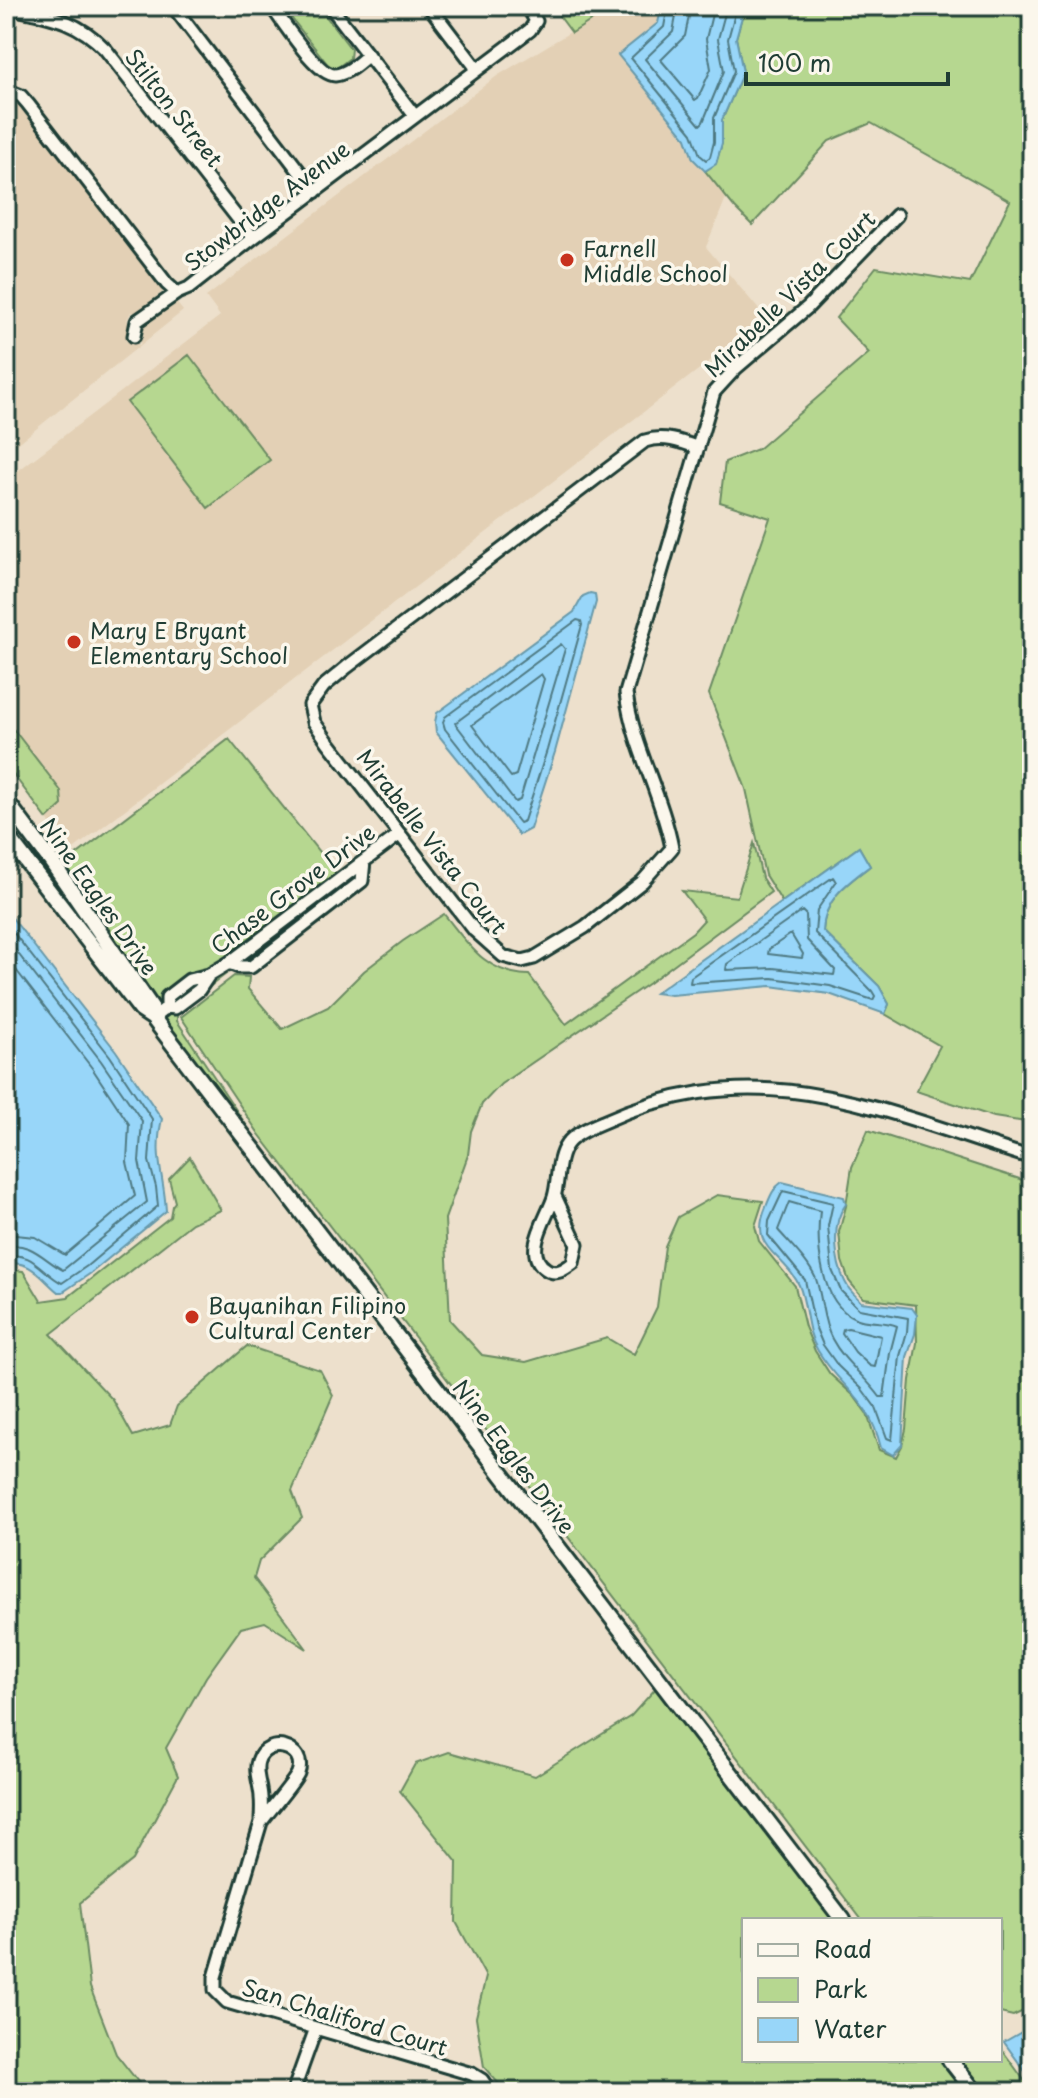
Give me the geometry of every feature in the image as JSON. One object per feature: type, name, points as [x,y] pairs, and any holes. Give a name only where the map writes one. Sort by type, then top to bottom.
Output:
[{"type":"street","points":[[60,19],[62,6]]},
{"type":"street","points":[[173,6],[315,192]]},
{"type":"street","points":[[271,6],[321,71],[336,75],[368,55]]},
{"type":"street","points":[[330,6],[415,116]]},
{"type":"street","points":[[429,6],[477,69]]},
{"type":"street","name":"Stowbridge Avenue","points":[[6,90],[21,96],[28,104],[177,293],[189,288],[530,30],[536,21],[527,6]]},
{"type":"street","name":"Stilton Street","points":[[6,7],[60,19],[90,34],[106,50],[253,238]]},
{"type":"street","name":"Mirabelle Vista Court","points":[[698,448],[656,437],[645,441],[324,686],[310,705],[314,722],[475,931],[494,951],[522,961],[546,953],[654,873],[672,848],[668,824],[629,714],[626,693],[698,448],[714,392],[736,368],[808,307],[897,215]]},
{"type":"street","points":[[134,336],[137,321],[177,293]]},
{"type":"street","name":"Nine Eagles Drive","points":[[6,801],[151,1007],[153,1018]]},
{"type":"street","name":"Chase Grove Drive","points":[[153,1018],[167,1007],[167,997],[189,980],[209,975],[229,963],[251,967],[362,881],[364,861],[400,834]]},
{"type":"street","name":"Nine Eagles Drive","points":[[6,835],[141,1010],[153,1018],[841,1918]]},
{"type":"street","points":[[19,852],[36,840]]},
{"type":"street","points":[[555,1196],[577,1244],[573,1263],[563,1271],[554,1272],[539,1263],[535,1245],[555,1196],[561,1157],[567,1143],[603,1122],[675,1096],[753,1087],[851,1100],[1032,1158]]},
{"type":"street","name":"San Chaliford Court","points":[[261,1822],[298,1775],[300,1762],[295,1751],[284,1746],[270,1747],[260,1755],[256,1765],[261,1822],[215,1977],[215,1990],[227,2002],[472,2074],[482,2080],[490,2092]]},
{"type":"street","points":[[293,2092],[316,2028]]},
{"type":"street","points":[[952,2062],[975,2092]]},
{"type":"shaded area","points":[[614,6],[658,6],[661,10],[658,23],[619,55],[686,138],[693,159],[726,198],[706,247],[766,318],[71,851],[6,766],[6,480],[220,316],[206,297],[497,76]]},
{"type":"shaded area","points":[[6,98],[21,106],[164,291],[135,313],[131,312],[127,320],[126,341],[140,345],[144,325],[176,302],[183,311],[6,453]]},
{"type":"green space","points":[[282,6],[318,6],[351,49],[350,58],[337,68],[329,66]]},
{"type":"green space","points":[[552,6],[614,6],[572,33]]},
{"type":"green space","points":[[745,6],[1032,6],[1032,1123],[994,1117],[916,1091],[940,1046],[885,1014],[889,1004],[879,986],[823,931],[832,901],[870,866],[859,847],[782,902],[765,875],[746,789],[709,694],[770,518],[720,502],[725,462],[758,449],[869,353],[836,318],[876,267],[970,283],[1010,201],[871,123],[829,141],[752,225],[705,171],[716,163],[722,143],[722,120],[743,72],[736,38]]},
{"type":"green space","points":[[189,355],[270,460],[208,508],[127,402]]},
{"type":"green space","points":[[14,730],[61,791],[62,805],[47,819],[6,765],[6,736]]},
{"type":"green space","points":[[229,739],[339,877],[222,959],[231,970],[177,1012],[177,1021],[254,1137],[577,1558],[572,1556],[161,1019],[53,852],[75,856]]},
{"type":"green space","points":[[754,843],[762,878],[771,892],[649,983],[501,1084],[482,1104],[445,1219],[450,1320],[482,1355],[526,1362],[607,1338],[634,1354],[657,1307],[665,1246],[678,1217],[717,1195],[763,1201],[755,1226],[759,1241],[795,1286],[805,1327],[815,1351],[830,1374],[854,1396],[867,1414],[879,1450],[896,1457],[906,1429],[917,1343],[916,1305],[863,1298],[849,1281],[842,1261],[839,1232],[852,1167],[868,1130],[1032,1183],[1032,1703],[1025,1714],[1024,1752],[1032,1760],[1032,2007],[1013,2016],[1002,2013],[1002,1918],[860,1918],[259,1134],[181,1017],[234,976],[249,977],[248,989],[282,1029],[328,1007],[364,971],[444,914],[470,946],[490,963],[514,973],[529,975],[566,1024],[693,932],[704,920],[682,891],[737,897]]},
{"type":"green space","points":[[190,1157],[221,1210],[192,1223],[51,1334],[113,1400],[133,1436],[170,1425],[177,1406],[247,1346],[320,1370],[333,1395],[292,1491],[302,1518],[259,1561],[254,1578],[307,1649],[265,1622],[241,1628],[206,1677],[166,1748],[178,1776],[133,1860],[80,1903],[90,1987],[116,2054],[146,2092],[6,2092],[6,1272],[23,1271],[41,1301],[68,1297],[170,1217],[175,1202],[169,1179]]},
{"type":"green space","points":[[656,1688],[832,1918],[742,1918],[742,2062],[943,2062],[966,2092],[506,2092],[484,2067],[476,2017],[486,1977],[456,1922],[457,1862],[400,1791],[415,1764],[449,1752],[535,1776],[631,1716]]},
{"type":"green space","points":[[1002,2050],[1032,2092],[983,2092],[960,2062],[1002,2062]]},
{"type":"water","points":[[658,6],[745,6],[736,38],[743,72],[722,120],[722,143],[716,164],[705,171],[693,159],[686,138],[618,55],[658,23],[661,10]]},
{"type":"water","points":[[595,594],[596,602],[555,752],[530,829],[519,835],[436,732],[437,713],[574,612],[583,596]]},
{"type":"water","points":[[859,847],[870,866],[832,901],[823,931],[879,986],[889,1004],[885,1014],[829,994],[771,986],[671,995],[655,993]]},
{"type":"water","points":[[6,910],[116,1051],[162,1119],[159,1155],[166,1211],[63,1292],[58,1292],[28,1267],[14,1263],[6,1265]]},
{"type":"water","points":[[782,1182],[844,1197],[846,1204],[838,1222],[836,1245],[840,1268],[848,1287],[861,1302],[912,1308],[917,1315],[915,1334],[907,1357],[902,1445],[893,1455],[881,1448],[862,1405],[818,1351],[799,1285],[764,1242],[761,1233],[766,1207],[772,1193]]},
{"type":"water","points":[[1032,2026],[1032,2081],[1004,2042]]},
{"type":"place","name":"Farnell Middle School","points":[[567,260]]},
{"type":"place","name":"Mary E Bryant Elementary School","points":[[74,642]]},
{"type":"place","name":"Bayanihan Filipino Cultural Center","points":[[192,1317]]}]
